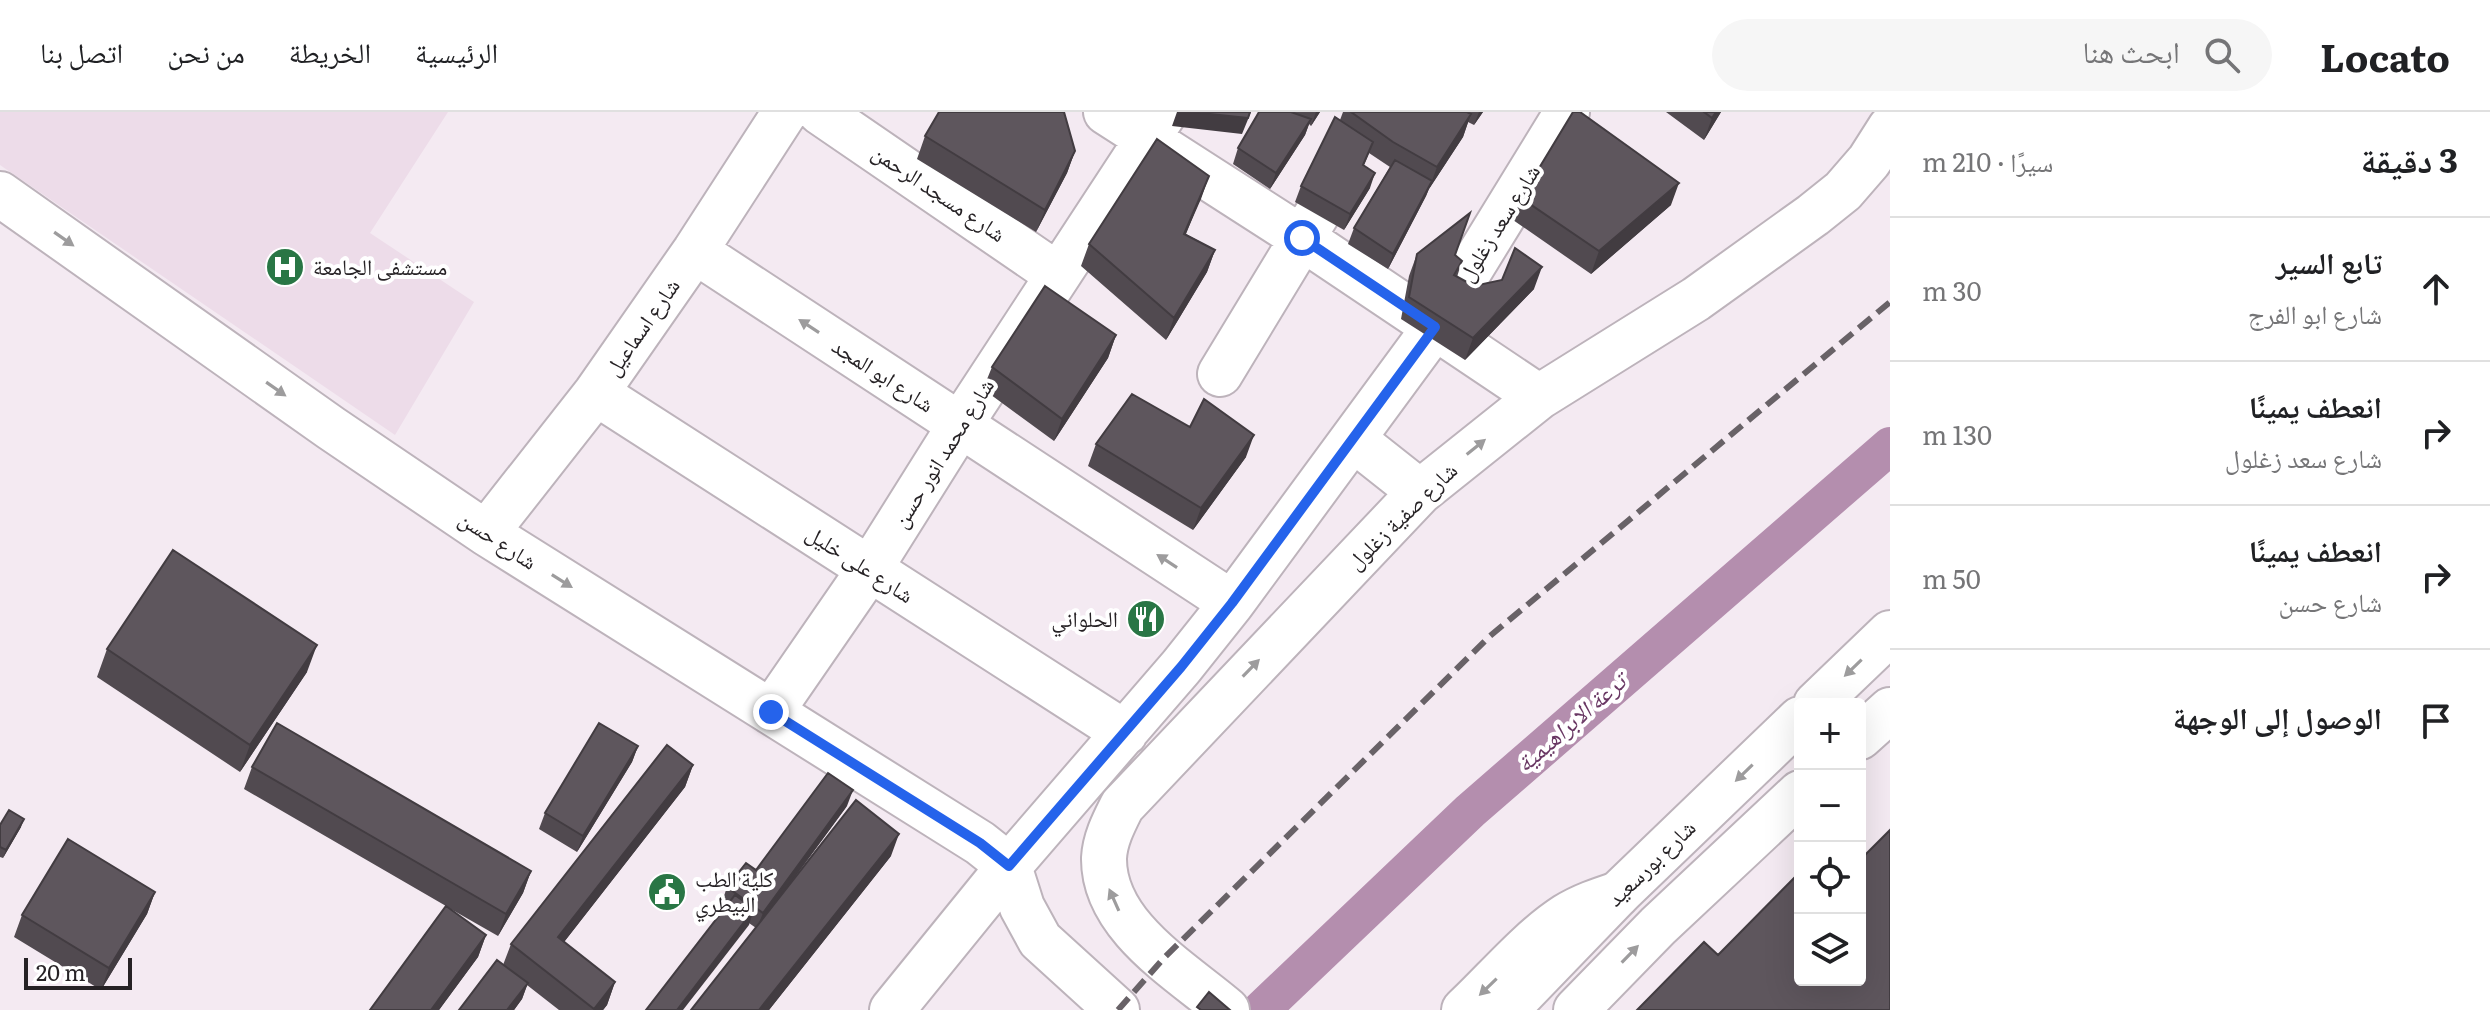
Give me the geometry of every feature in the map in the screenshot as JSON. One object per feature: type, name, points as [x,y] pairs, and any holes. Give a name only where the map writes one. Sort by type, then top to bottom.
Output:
[{"type":"street","name":"شارع اسماعيل","points":[[486,533],[596,393],[695,251],[785,112]]},
{"type":"street","name":"شارع مسجد الرحمن","points":[[820,112],[1058,275]]},
{"type":"street","points":[[1106,112],[1156,126],[1302,238],[1539,397]]},
{"type":"street","name":"شارع سعد زغلول","points":[[892,1010],[1009,866],[1181,667],[1232,603],[1435,327],[1567,112]]},
{"type":"street","name":"شارع محمد انور حسن","points":[[771,712],[869,570],[1156,126]]},
{"type":"street","name":"شارع صفية زغلول","points":[[1215,1000],[1133,930],[1117,909],[1107,883],[1104,856],[1110,830],[1122,806],[1420,492],[1539,397],[1696,299],[1813,215],[1843,191],[1869,161],[1890,128]]},
{"type":"street","points":[[1220,374],[1340,175]]},
{"type":"street","name":"شارع حسن","points":[[0,194],[331,428],[486,533],[980,843],[1009,866]]},
{"type":"street","name":"شارع ابو المجد","points":[[695,251],[1232,603]]},
{"type":"street","name":"شارع على خليل","points":[[596,393],[1125,733]]},
{"type":"street","points":[[1353,439],[1420,492]]},
{"type":"street","points":[[1822,698],[1890,633]]},
{"type":"street","points":[[1181,667],[1219,702]]},
{"type":"street","points":[[1866,732],[1890,710]]},
{"type":"street","name":"شارع بورسعيد","points":[[1506,1010],[1618,894],[1794,725]]},
{"type":"street","points":[[1576,1010],[1658,926],[1794,799]]},
{"type":"street","points":[[1009,866],[1022,907],[1040,940],[1117,1010]]},
{"type":"street","points":[[1464,1010],[1544,933],[1566,916],[1618,894]]},
{"type":"shaded area","name":"مستشفى الجامعة","points":[[0,112],[448,112],[370,233],[474,302],[395,435],[0,165]]},
{"type":"building","points":[[939,112],[1064,112],[1075,151],[1045,210],[925,136]]},
{"type":"building","points":[[1191,112],[1250,112],[1248,118]]},
{"type":"building","points":[[1259,112],[1291,112],[1311,119],[1276,173],[1238,148]]},
{"type":"building","points":[[1351,112],[1471,114],[1437,167],[1393,142]]},
{"type":"building","points":[[1573,112],[1580,112],[1679,183],[1599,251],[1521,198]]},
{"type":"building","points":[[1335,117],[1373,142],[1363,165],[1375,173],[1350,214],[1301,186]]},
{"type":"building","points":[[1157,139],[1209,176],[1184,234],[1215,250],[1174,318],[1089,244]]},
{"type":"building","points":[[1395,160],[1432,181],[1393,254],[1354,228]]},
{"type":"building","points":[[1470,213],[1455,255],[1462,261],[1454,275],[1474,286],[1502,280],[1515,248],[1542,267],[1473,338],[1409,297],[1417,254]]},
{"type":"building","points":[[1045,286],[1116,335],[1062,419],[992,367]]},
{"type":"building","points":[[1132,394],[1190,427],[1204,399],[1254,435],[1201,508],[1096,444]]},
{"type":"building","points":[[173,550],[317,645],[250,745],[107,649]]},
{"type":"building","points":[[277,723],[531,871],[506,914],[252,767]]},
{"type":"building","points":[[599,723],[638,746],[583,836],[545,813]]},
{"type":"building","points":[[667,745],[693,765],[558,937],[615,982],[594,1009],[511,944]]},
{"type":"building","points":[[828,773],[853,790],[763,913],[727,887],[746,863],[756,870]]},
{"type":"building","points":[[856,800],[899,834],[759,1010],[691,1010]]},
{"type":"building","points":[[9,810],[24,819],[6,850],[0,847],[0,825]]},
{"type":"building","points":[[1890,830],[1890,1010],[1637,1010],[1704,942],[1718,955],[1794,878],[1794,986],[1866,986],[1866,854]]},
{"type":"building","points":[[68,839],[155,892],[109,968],[22,915]]},
{"type":"building","points":[[735,895],[754,909],[677,1010],[646,1010]]},
{"type":"building","points":[[446,906],[486,935],[431,1010],[370,1010]]},
{"type":"building","points":[[497,960],[528,983],[507,1010],[459,1010]]},
{"type":"building","points":[[1209,992],[1230,1010],[1201,1010],[1197,1007]]},
{"type":"waterway","name":"ترعة الابراهيمية","points":[[1261,1010],[1470,811],[1890,446]]},
{"type":"railway","points":[[1118,1010],[1164,958],[1490,636],[1890,302]]},
{"type":"place","name":"مستشفى الجامعة","points":[[285,267]]},
{"type":"place","name":"الحلواني","points":[[1146,619]]},
{"type":"place","name":"كلية الطب البيطري","points":[[667,892]]},
{"type":"route","points":[[771,712],[980,843],[1009,866],[1181,667],[1232,603],[1435,327],[1302,238]]}]
